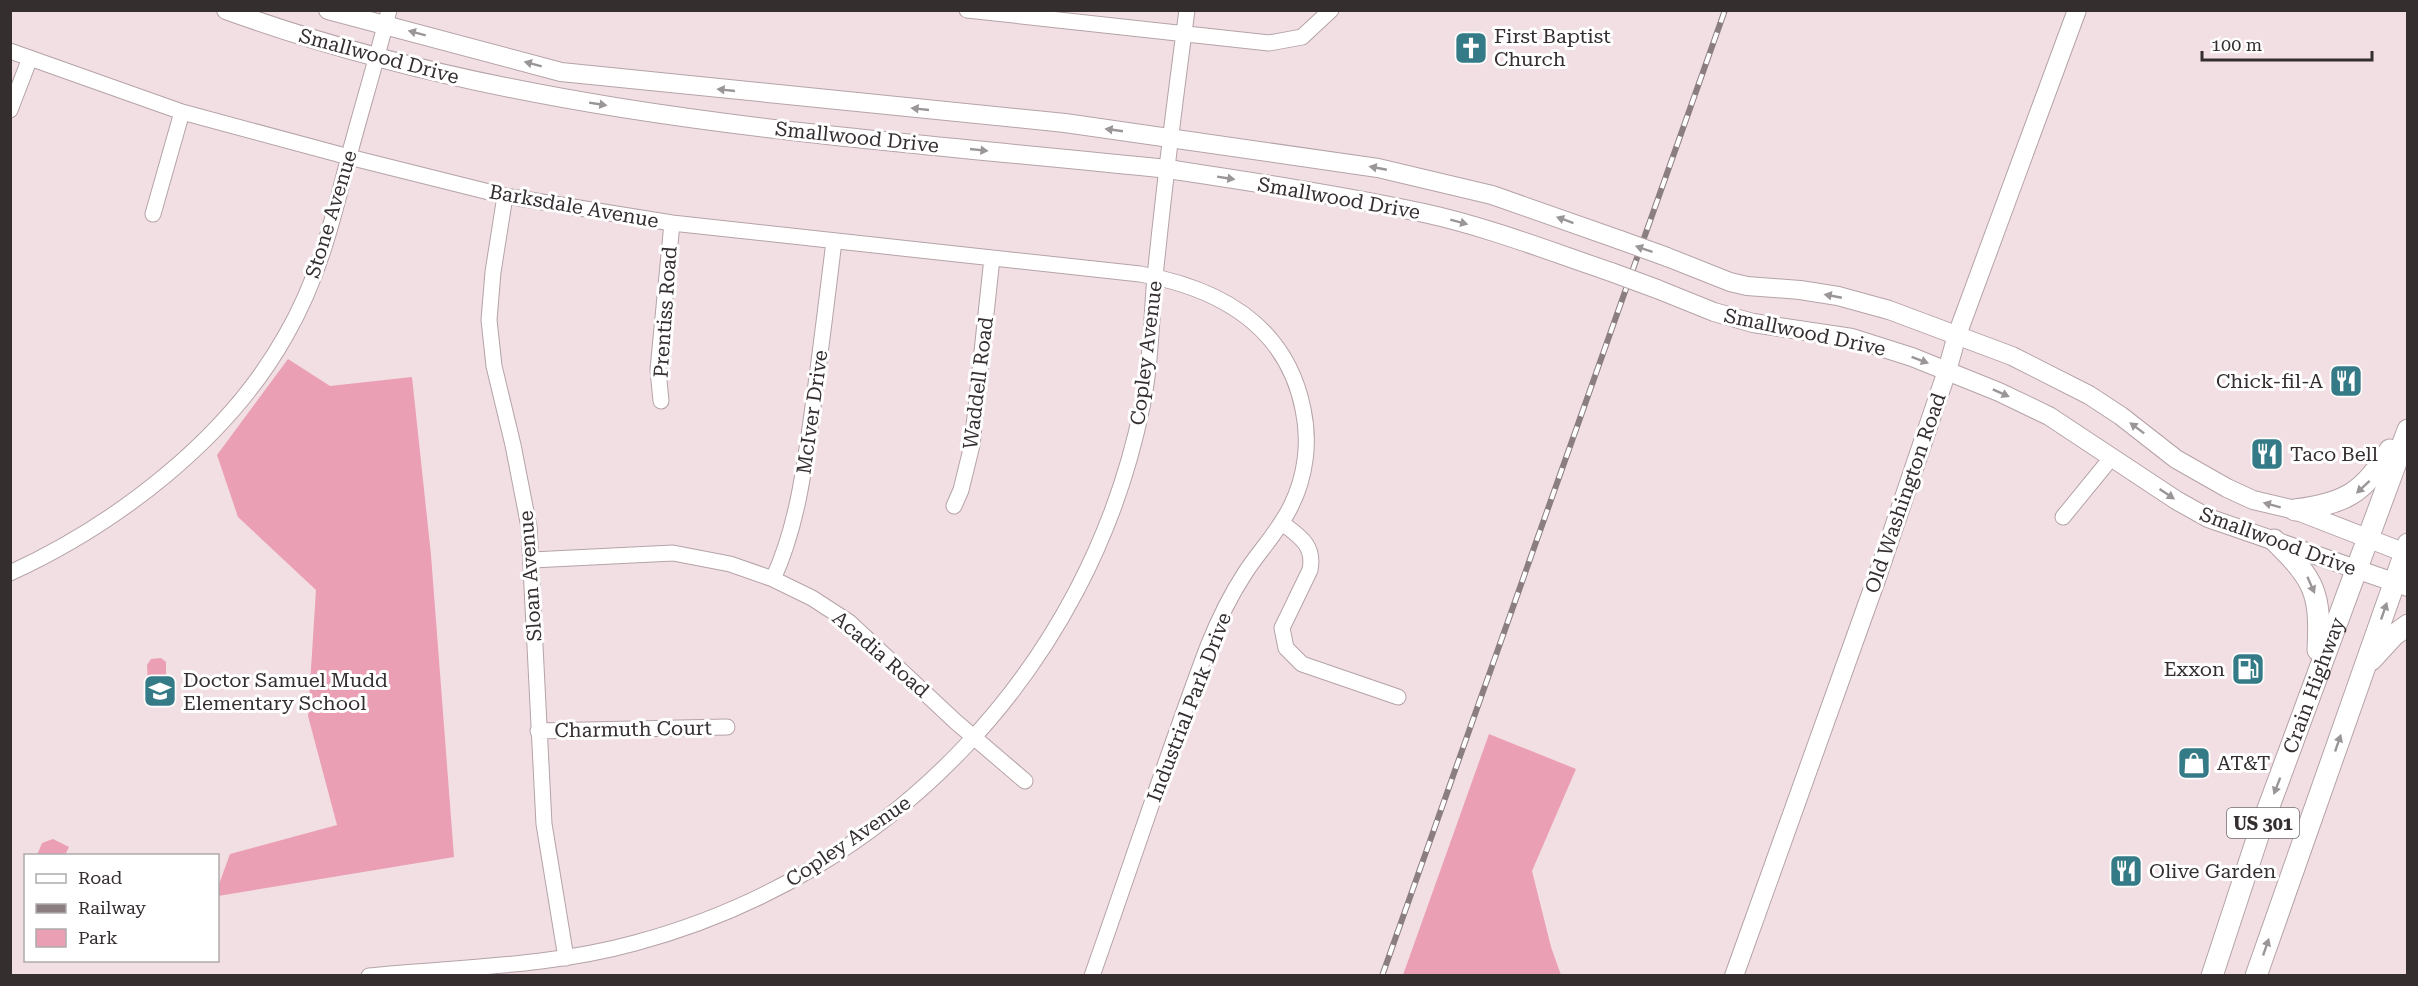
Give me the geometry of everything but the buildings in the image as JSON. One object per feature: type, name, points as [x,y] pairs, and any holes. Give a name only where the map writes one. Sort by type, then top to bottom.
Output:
[{"type":"highway","points":[[2295,510],[2331,505],[2357,493],[2373,477],[2408,422]]},
{"type":"highway","name":"Crain Highway","points":[[2212,975],[2258,836],[2366,538],[2408,430]]},
{"type":"highway","points":[[2274,540],[2305,572],[2317,598],[2320,623],[2318,671]]},
{"type":"highway","name":"Crain Highway","points":[[2256,975],[2364,667],[2401,584],[2406,550]]},
{"type":"highway","points":[[2364,667],[2394,635],[2408,625]]},
{"type":"main road","name":"Smallwood Drive","points":[[226,10],[284,31],[452,76],[521,91],[702,120],[1168,169],[1425,213],[1479,228],[1611,272],[1733,318],[1852,338],[1912,357],[1999,392],[2049,416],[2176,500],[2208,518],[2401,584]]},
{"type":"main road","name":"Smallwood Drive","points":[[328,10],[387,18],[561,72],[1065,123],[1280,152],[1378,168],[1492,195],[1667,257],[1730,282],[1838,296],[1889,310],[2012,356],[2089,395],[2199,473],[2253,500],[2295,510],[2366,538],[2406,550]]},
{"type":"main road","name":"Old Washington Road","points":[[1734,975],[1876,580],[1947,371],[1957,335],[2077,10]]},
{"type":"street","points":[[967,10],[1028,14],[1252,42],[1302,37],[1331,10]]},
{"type":"street","name":"Copley Avenue","points":[[369,975],[527,964],[566,958],[626,946],[727,912],[777,890],[840,852],[921,791],[975,736],[1024,677],[1076,595],[1111,516],[1129,459],[1143,405],[1155,277],[1187,10]]},
{"type":"street","name":"Stone Avenue","points":[[10,573],[51,553],[107,520],[183,459],[238,404],[287,334],[329,236],[387,18]]},
{"type":"street","name":"Barksdale Avenue","points":[[10,51],[182,111],[349,157],[505,196],[672,223],[1155,277]]},
{"type":"street","points":[[10,110],[30,58]]},
{"type":"street","points":[[153,214],[182,111]]},
{"type":"street","name":"Sloan Avenue","points":[[505,196],[493,272],[489,320],[494,366],[513,444],[529,527],[544,824],[566,958]]},
{"type":"street","name":"Prentiss Road","points":[[661,401],[658,370],[672,223]]},
{"type":"street","name":"McIver Drive","points":[[773,579],[787,547],[806,466],[834,241]]},
{"type":"street","name":"Waddell Road","points":[[954,506],[961,490],[972,445],[992,258]]},
{"type":"street","name":"Industrial Park Drive","points":[[1092,975],[1188,699],[1218,621],[1245,572],[1282,523],[1292,505],[1306,455],[1305,419],[1296,381],[1272,340],[1250,319],[1227,303],[1196,288],[1155,277]]},
{"type":"street","points":[[2063,517],[2112,457]]},
{"type":"street","points":[[1282,523],[1304,540],[1312,560],[1310,570],[1282,628],[1286,648],[1302,664],[1398,698]]},
{"type":"street","name":"Acadia Road","points":[[532,560],[673,554],[730,564],[773,579],[820,603],[849,622],[956,722],[1025,781]]},
{"type":"street","name":"Charmuth Court","points":[[538,731],[727,727]]},
{"type":"green space","points":[[288,359],[330,386],[412,377],[431,555],[454,857],[219,896],[219,884],[230,854],[337,825],[308,716],[316,590],[238,517],[217,455]]},
{"type":"green space","points":[[161,658],[166,662],[166,675],[172,680],[174,689],[166,697],[153,700],[149,698],[147,665],[151,659]]},
{"type":"green space","points":[[1489,734],[1576,769],[1532,871],[1551,947],[1561,975],[1403,975]]},
{"type":"green space","points":[[53,839],[69,847],[66,854],[37,854],[42,843]]},
{"type":"railway","points":[[1382,976],[1725,10]]},
{"type":"place","name":"First Baptist Church","points":[[1471,48]]},
{"type":"place","name":"Chick-fil-A","points":[[2346,381]]},
{"type":"place","name":"Taco Bell","points":[[2267,454]]},
{"type":"place","name":"Exxon","points":[[2248,669]]},
{"type":"place","name":"Doctor Samuel Mudd Elementary School","points":[[160,691]]},
{"type":"place","name":"AT&T","points":[[2194,763]]},
{"type":"place","name":"Olive Garden","points":[[2126,871]]}]
